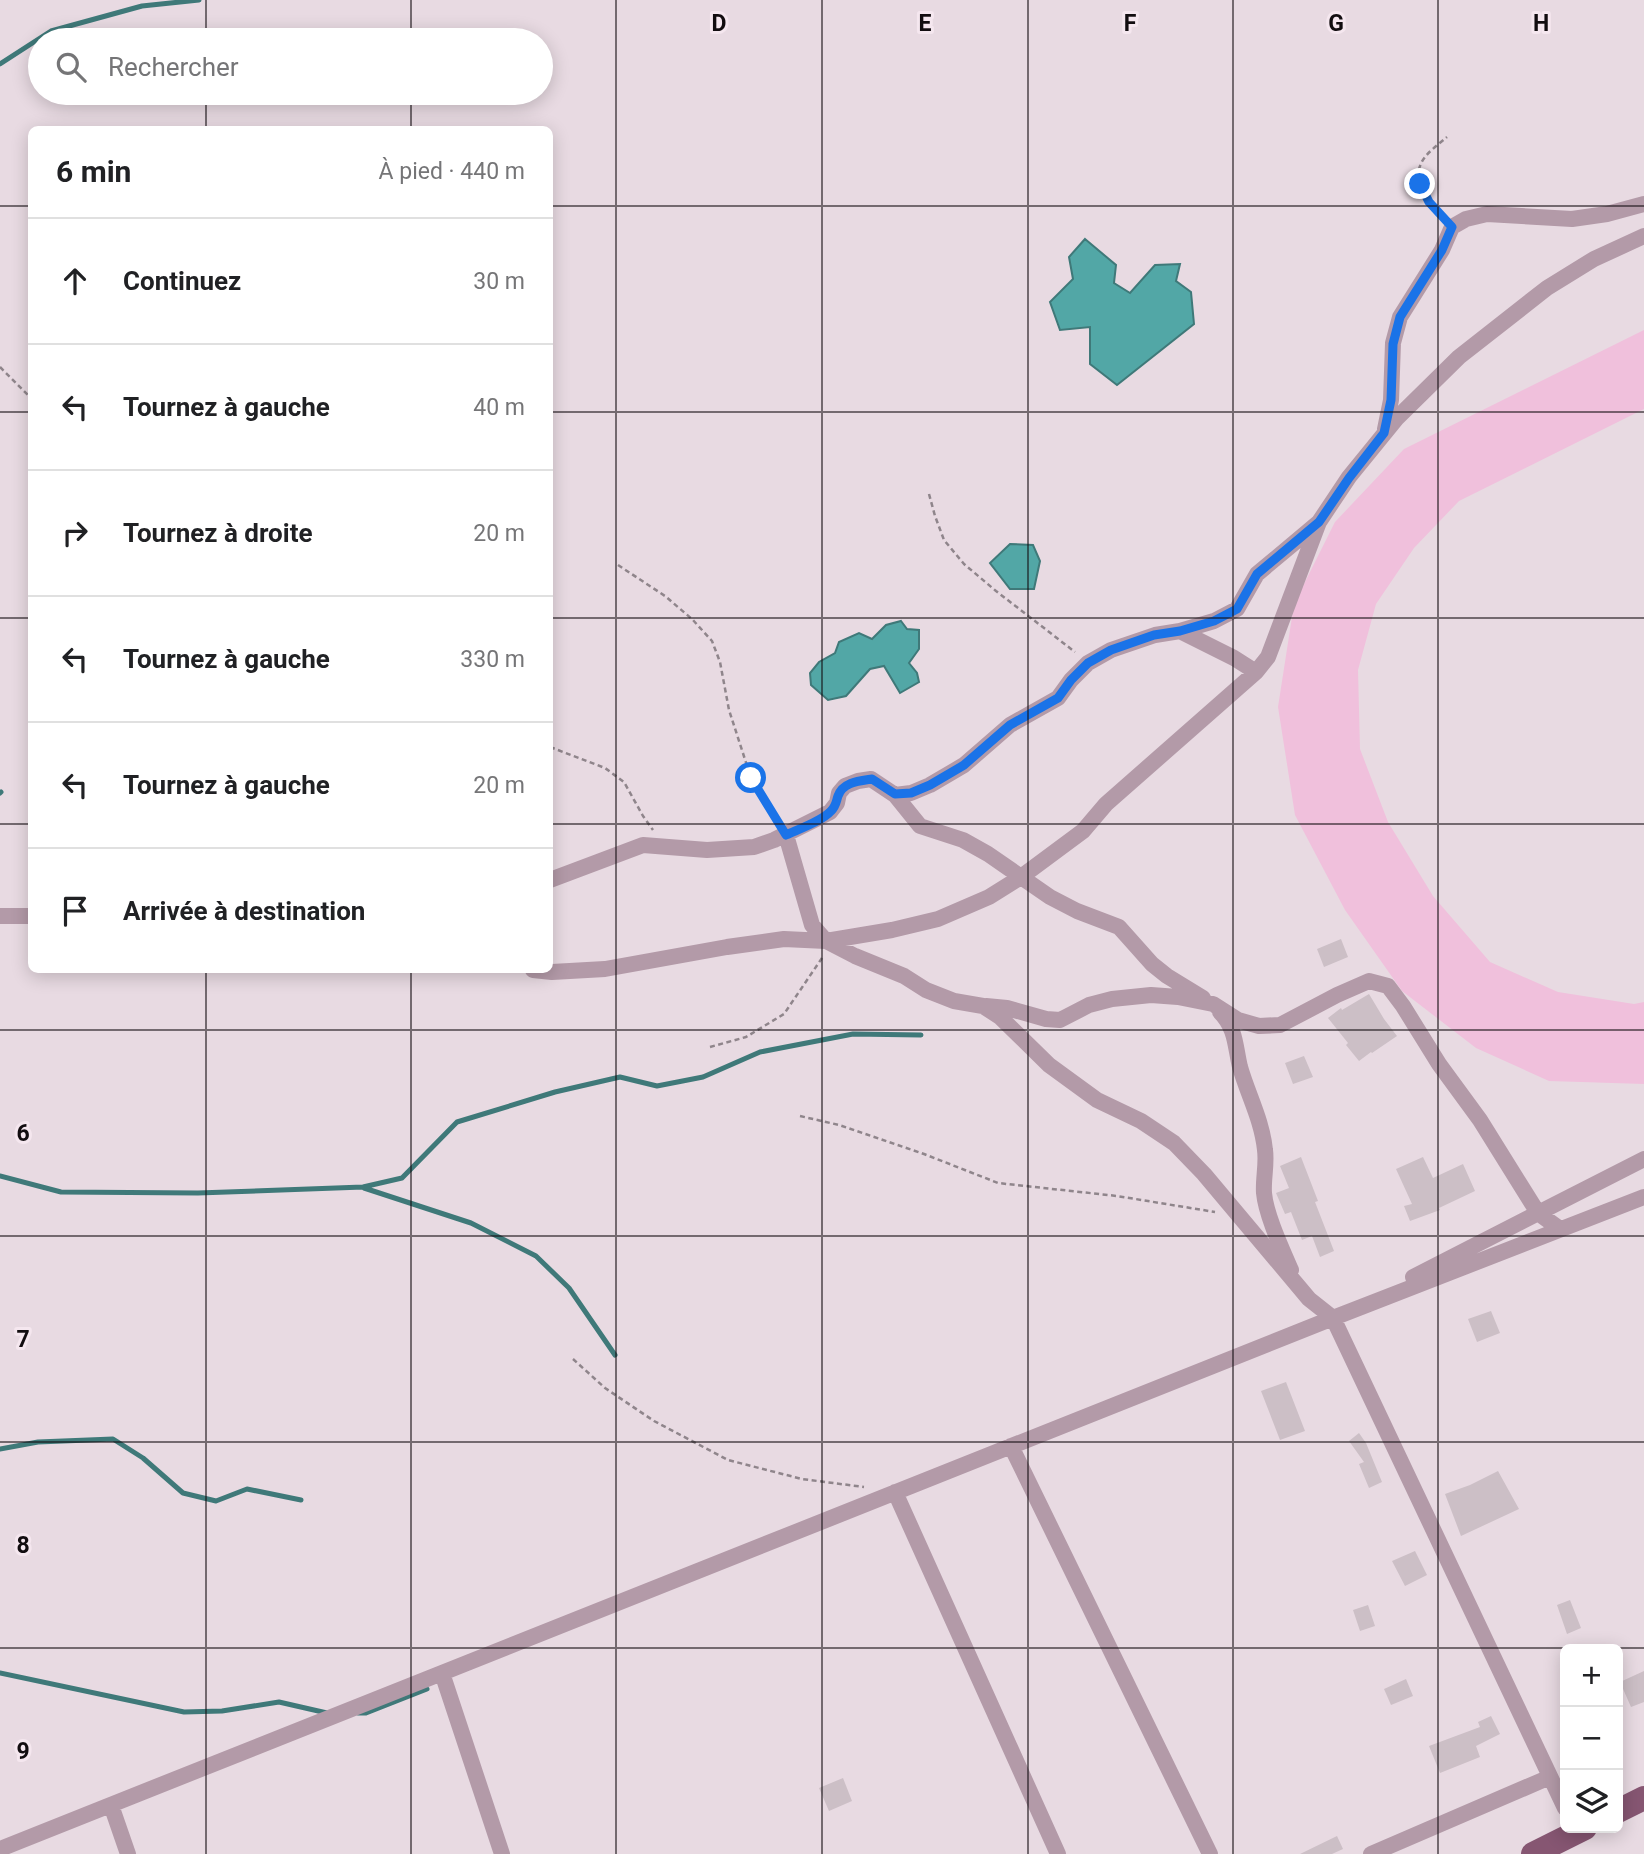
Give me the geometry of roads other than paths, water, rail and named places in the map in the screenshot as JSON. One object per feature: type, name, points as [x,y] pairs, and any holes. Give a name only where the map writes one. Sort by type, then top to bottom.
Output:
[{"type":"highway","points":[[1623,1808],[1644,1798]]},
{"type":"highway","points":[[1533,1854],[1572,1833]]},
{"type":"street","points":[[1384,433],[1391,400],[1393,344],[1400,317],[1442,250],[1452,227],[1466,219],[1487,214],[1572,219],[1607,214],[1644,204]]},
{"type":"street","points":[[553,972],[605,969],[784,939],[826,941],[892,930],[938,919],[989,897],[1021,877],[1083,831],[1106,804],[1256,673],[1268,657],[1319,522],[1396,418],[1459,357],[1547,288],[1594,259],[1644,236]]},
{"type":"street","points":[[895,794],[911,793],[964,765],[1010,725],[1058,698],[1088,663],[1111,650],[1154,635],[1214,621],[1237,609],[1257,574],[1319,522]]},
{"type":"street","points":[[1180,631],[1234,658],[1256,673]]},
{"type":"street","points":[[553,879],[643,845],[707,850],[754,847],[786,835],[830,812],[845,786],[872,779],[895,794],[920,826],[971,845],[1059,902],[1119,927],[1152,964],[1167,976],[1238,1020],[1259,1027],[1280,1025],[1369,981],[1388,986],[1439,1064],[1480,1120],[1538,1213],[1560,1229]]},
{"type":"street","points":[[786,835],[812,925],[826,941],[855,957],[904,976],[926,990],[954,1001],[1007,1008],[1046,1019],[1060,1020],[1089,1005],[1112,999],[1151,995],[1213,1004],[1226,1018],[1235,1035],[1240,1066],[1257,1111],[1265,1150],[1264,1195],[1277,1237],[1297,1284]]},
{"type":"street","points":[[0,916],[28,916]]},
{"type":"street","points":[[983,1006],[1000,1017],[1049,1065],[1097,1100],[1141,1121],[1174,1143],[1204,1174],[1309,1299],[1333,1318],[1560,1798]]},
{"type":"street","points":[[1333,1318],[1644,1159]]},
{"type":"street","points":[[0,1849],[1644,1196]]},
{"type":"street","points":[[1011,1446],[1210,1854]]},
{"type":"street","points":[[895,1492],[1058,1854]]},
{"type":"street","points":[[442,1673],[502,1854]]},
{"type":"street","points":[[1371,1854],[1550,1777]]},
{"type":"street","points":[[111,1805],[128,1854]]},
{"type":"water","points":[[1085,239],[1116,265],[1114,283],[1130,293],[1155,265],[1180,264],[1176,281],[1191,292],[1194,324],[1117,385],[1090,364],[1090,327],[1060,330],[1050,302],[1073,279],[1069,257]]},
{"type":"water","points":[[1010,544],[1033,545],[1040,561],[1034,589],[1010,589],[990,563]]},
{"type":"water","points":[[901,621],[907,629],[919,630],[919,649],[909,663],[917,673],[919,682],[900,693],[884,666],[870,669],[846,696],[828,700],[811,685],[810,673],[819,662],[835,653],[839,642],[859,633],[872,639],[886,625]]},
{"type":"waterway","points":[[62,28],[142,6],[199,0]]},
{"type":"waterway","points":[[0,64],[28,46]]},
{"type":"waterway","points":[[0,1176],[61,1192],[198,1193],[363,1187],[402,1178],[457,1122],[555,1092],[620,1077],[657,1086],[703,1077],[760,1052],[853,1034],[921,1035]]},
{"type":"waterway","points":[[364,1188],[471,1223],[536,1256],[569,1288],[615,1355]]},
{"type":"waterway","points":[[0,1449],[38,1442],[113,1439],[143,1458],[183,1493],[216,1501],[247,1489],[301,1500]]},
{"type":"waterway","points":[[0,1673],[184,1712],[222,1711],[279,1702],[327,1713]]},
{"type":"waterway","points":[[358,1713],[366,1713],[427,1689]]}]
